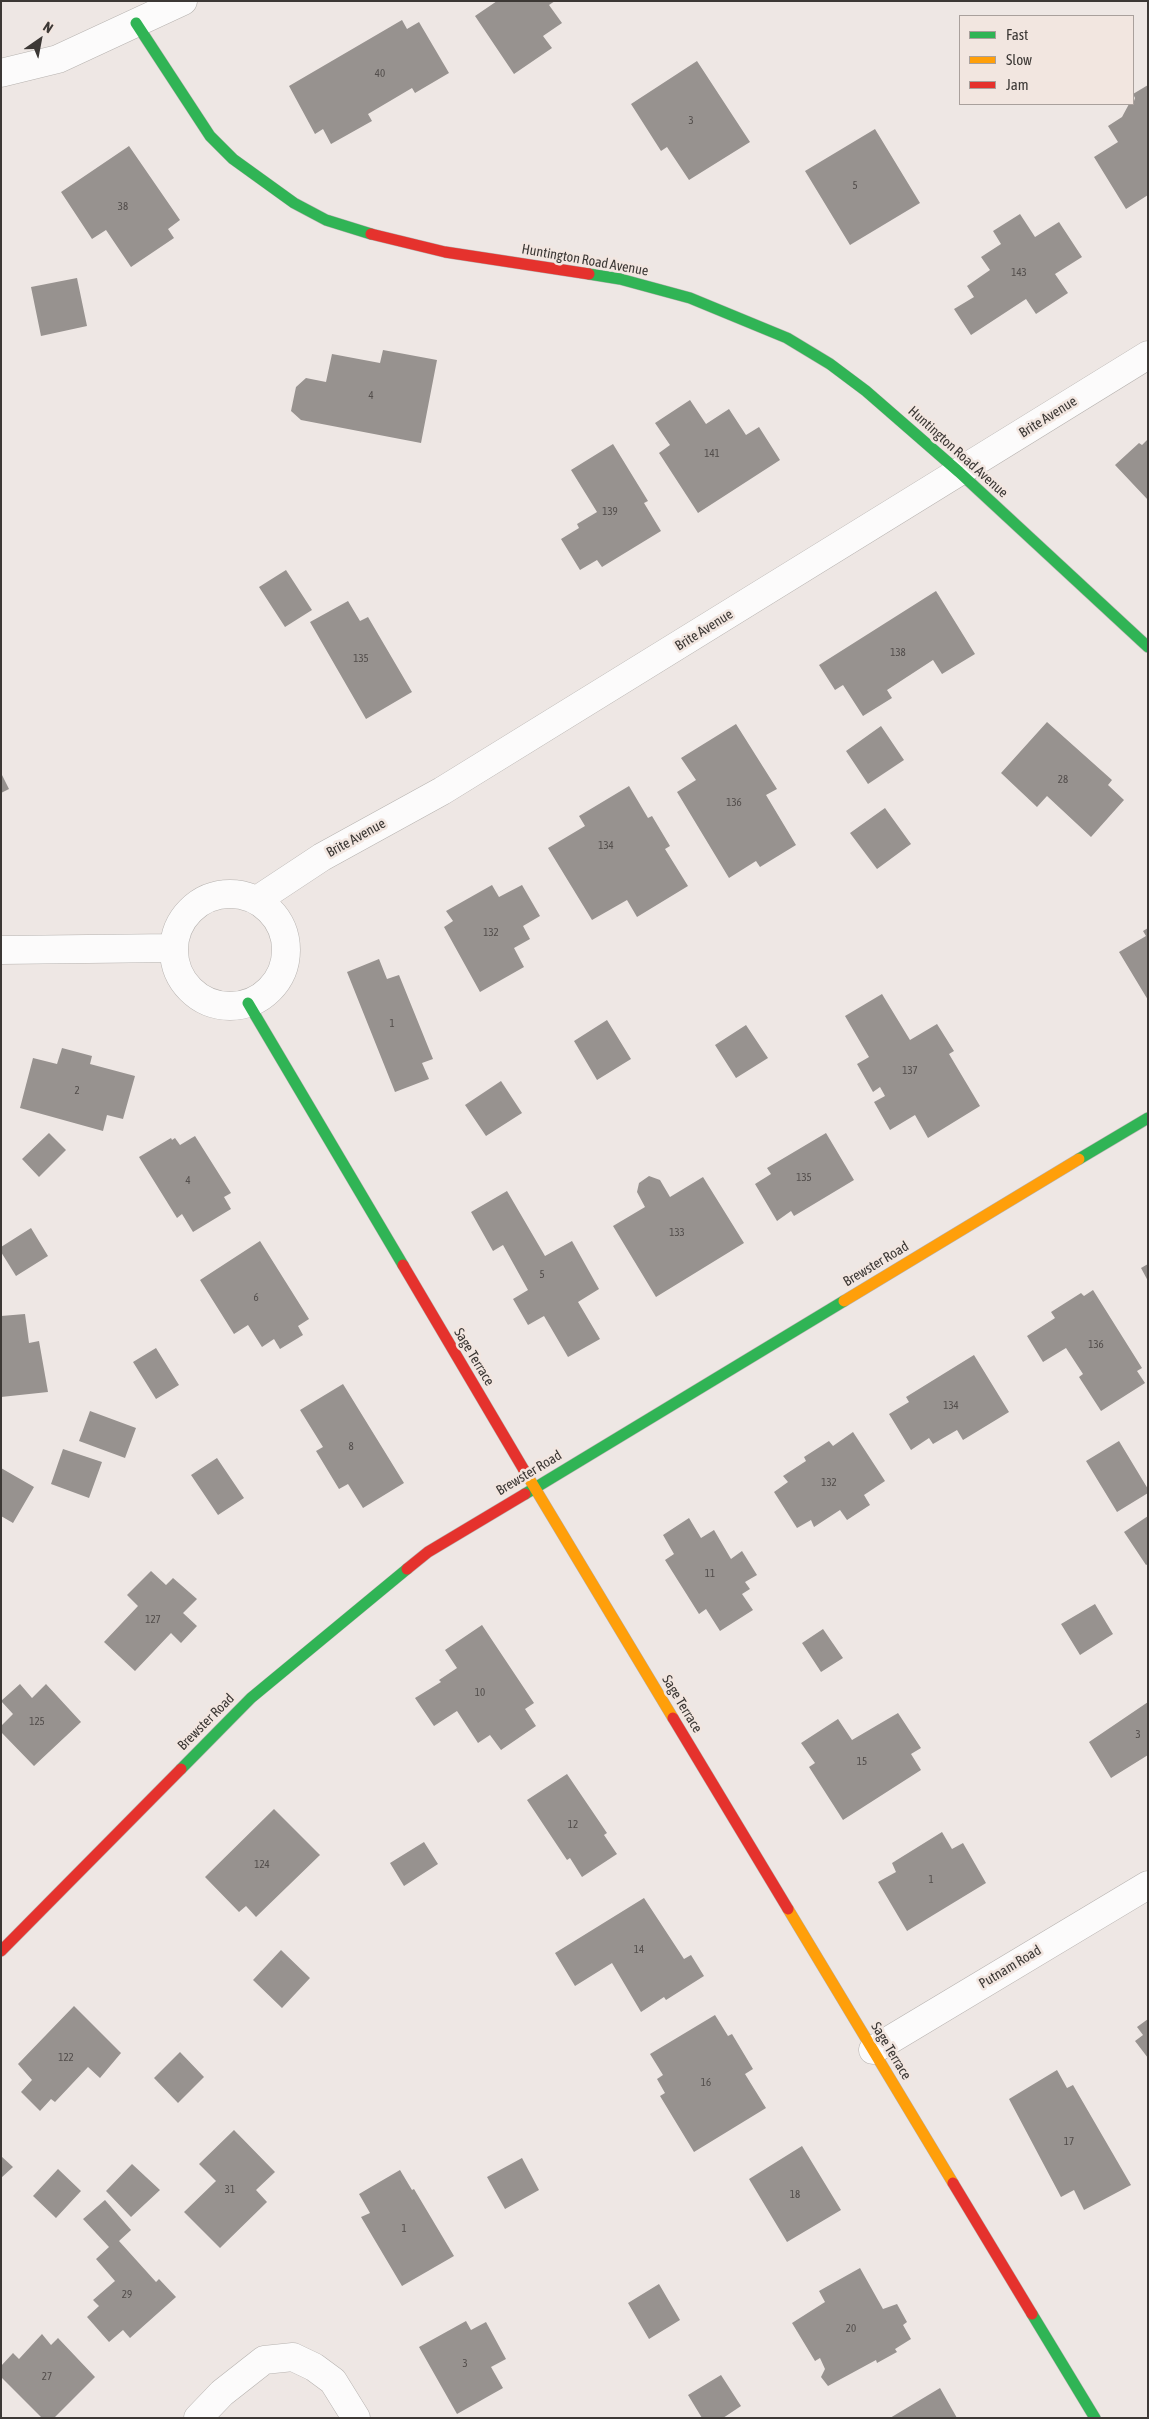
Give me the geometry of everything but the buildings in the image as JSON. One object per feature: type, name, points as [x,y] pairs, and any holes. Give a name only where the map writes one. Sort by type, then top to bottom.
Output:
[{"type":"street","points":[[1,73],[58,59],[183,1]]},
{"type":"street","name":"Huntington Road Avenue","points":[[136,23],[210,136],[233,159],[294,203],[326,220],[378,236],[445,252],[620,279],[690,298],[787,338],[830,364],[873,397],[959,472],[1148,647]]},
{"type":"street","name":"Brite Avenue","points":[[257,900],[322,857],[442,792],[1148,355]]},
{"type":"street","points":[[226,893],[242,895],[257,900],[274,914],[282,928],[286,941],[284,966],[275,984],[263,996],[248,1003],[235,1006],[214,1004],[194,994],[186,986],[176,967],[173,948],[179,924],[192,907],[215,895],[226,893]]},
{"type":"street","points":[[1,950],[173,948]]},
{"type":"street","name":"Sage Terrace","points":[[248,1003],[534,1487],[1096,2418]]},
{"type":"street","name":"Brewster Road","points":[[1,1952],[251,1698],[428,1552],[1148,1118]]},
{"type":"street","name":"Putnam Road","points":[[873,2050],[1148,1885]]},
{"type":"street","points":[[198,2418],[222,2393],[258,2364],[277,2358],[293,2357],[314,2367],[333,2381],[356,2418]]},
{"type":"traffic: fast","points":[[136,23],[210,136],[233,159],[294,203],[326,220],[371,234]]},
{"type":"traffic: fast","points":[[589,274],[620,279],[690,298],[787,338],[830,364],[866,391],[959,472],[1148,647]]},
{"type":"traffic: fast","points":[[248,1003],[403,1265]]},
{"type":"traffic: fast","points":[[1079,1159],[1148,1118]]},
{"type":"traffic: fast","points":[[525,1494],[844,1301]]},
{"type":"traffic: fast","points":[[181,1769],[251,1698],[407,1569]]},
{"type":"traffic: fast","points":[[1032,2314],[1095,2418]]},
{"type":"traffic: slow","points":[[844,1301],[1079,1159]]},
{"type":"traffic: slow","points":[[524,1470],[673,1718]]},
{"type":"traffic: slow","points":[[788,1909],[953,2183]]},
{"type":"traffic: jam","points":[[371,234],[445,252],[589,274]]},
{"type":"traffic: jam","points":[[403,1265],[524,1470]]},
{"type":"traffic: jam","points":[[407,1569],[428,1552],[525,1494]]},
{"type":"traffic: jam","points":[[673,1718],[788,1909]]},
{"type":"traffic: jam","points":[[1,1951],[181,1769]]},
{"type":"traffic: jam","points":[[953,2183],[1032,2314]]}]
